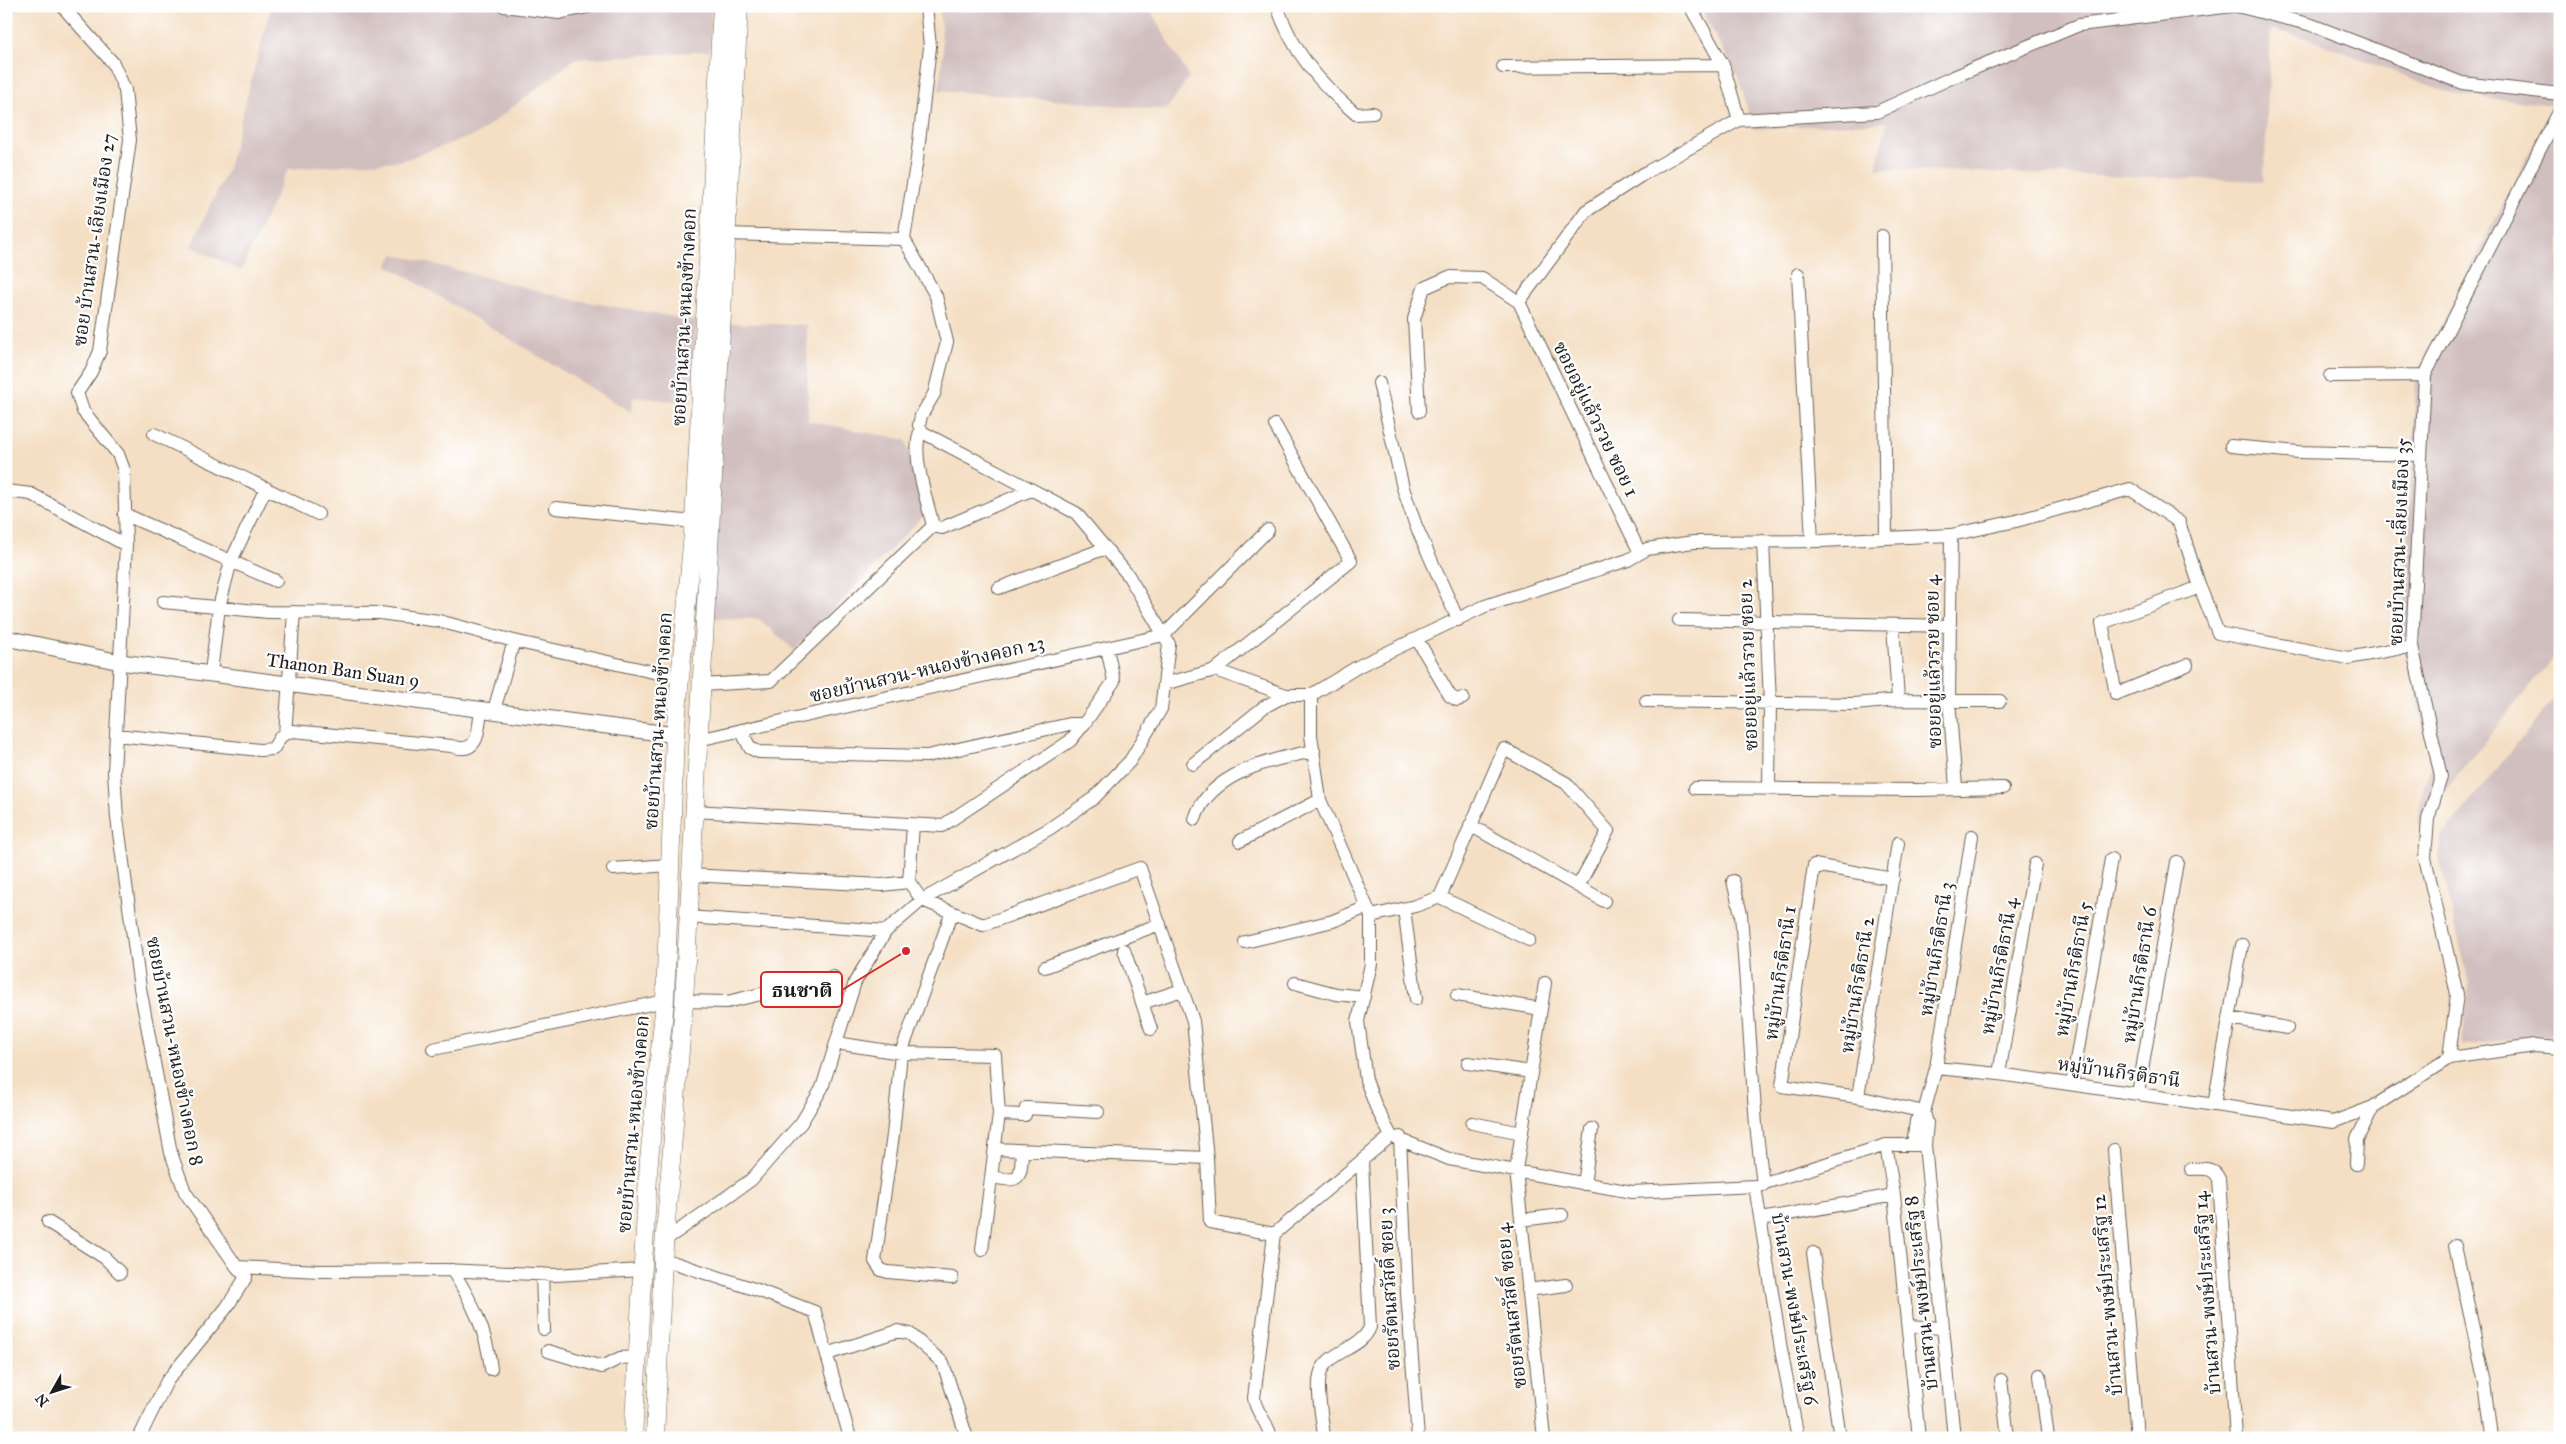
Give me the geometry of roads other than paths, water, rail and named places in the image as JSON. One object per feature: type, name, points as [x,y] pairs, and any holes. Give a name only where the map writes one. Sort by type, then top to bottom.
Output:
[{"type":"main road","name":"ซอยบ้านสวน-หนองข้างคอก","points":[[633,1438],[649,1160],[665,1001],[675,735],[694,522],[722,6]]},
{"type":"main road","name":"ซอยบ้านสวน-หนองข้างคอก","points":[[655,1438],[663,1259],[684,1001],[687,917],[739,6]]},
{"type":"main road","points":[[675,735],[698,740]]},
{"type":"main road","points":[[637,1365],[659,1376]]},
{"type":"street","name":"ซอย บ้านสวน-เลียงเมือง 27","points":[[62,6],[112,63],[125,90],[130,140],[100,351],[77,393],[83,411],[118,454],[124,470],[126,545],[120,662]]},
{"type":"street","points":[[504,6],[559,13],[592,6]]},
{"type":"street","points":[[924,432],[921,416],[934,394],[947,342],[936,296],[904,239],[917,159],[930,47],[926,6]]},
{"type":"street","points":[[1277,6],[1283,23],[1302,60],[1326,88],[1356,114],[1372,113]]},
{"type":"street","points":[[1690,6],[1723,65],[1739,120]]},
{"type":"street","points":[[1419,412],[1414,319],[1424,288],[1449,277],[1482,278],[1519,302],[1586,211],[1645,173],[1739,120],[1877,112],[1951,78],[2079,25],[2232,6]]},
{"type":"street","points":[[2243,7],[2312,26],[2462,83],[2560,94]]},
{"type":"street","points":[[1503,67],[1723,65]]},
{"type":"street","name":"ซอยบ้านสวน-เลี่ยงเมือง 35","points":[[2449,1058],[2457,994],[2425,858],[2428,819],[2442,777],[2412,646],[2425,375],[2560,110]]},
{"type":"street","points":[[726,234],[904,239]]},
{"type":"street","points":[[1882,236],[1886,538]]},
{"type":"street","points":[[1798,274],[1812,541]]},
{"type":"street","name":"ซอยอยู่แล้วรวย ซอย 1","points":[[1519,302],[1640,553]]},
{"type":"street","points":[[2330,376],[2425,375]]},
{"type":"street","points":[[1379,383],[1408,503],[1416,526],[1458,620]]},
{"type":"street","points":[[1164,684],[1216,670],[1351,561],[1275,425]]},
{"type":"street","points":[[665,1240],[751,1180],[800,1123],[822,1088],[855,982],[886,931],[922,900],[1049,829],[1094,798],[1130,761],[1161,709],[1169,644],[1128,575],[1106,548],[1076,513],[924,432]]},
{"type":"street","points":[[924,432],[917,438],[916,452],[933,526]]},
{"type":"street","points":[[154,434],[318,514]]},
{"type":"street","points":[[2231,446],[2298,452],[2421,455]]},
{"type":"street","points":[[211,672],[219,607],[231,561],[266,488]]},
{"type":"street","points":[[1216,670],[1286,695],[1311,695],[1359,666],[1485,606],[1628,560],[1647,549],[1693,542],[1812,541],[1951,535],[2016,521],[2130,489],[2179,522],[2200,587],[2218,633],[2348,658],[2412,646]]},
{"type":"street","points":[[933,526],[942,528],[1031,490]]},
{"type":"street","points":[[6,491],[31,494],[126,545]]},
{"type":"street","points":[[556,508],[694,522]]},
{"type":"street","points":[[124,514],[276,581]]},
{"type":"street","points":[[701,684],[771,681],[933,526]]},
{"type":"street","points":[[1164,635],[1268,530]]},
{"type":"street","name":"ซอยอยู่แล้วรวย ซอย 4","points":[[1951,535],[1948,700],[1956,788]]},
{"type":"street","name":"ซอยอยู่แล้วรวย ซอย 2","points":[[1763,541],[1770,703],[1769,788]]},
{"type":"street","points":[[1000,588],[1106,548]]},
{"type":"street","points":[[2187,665],[2116,694],[2102,623],[2200,587]]},
{"type":"street","points":[[163,602],[268,612],[380,613],[439,621],[680,678]]},
{"type":"street","points":[[285,734],[294,612]]},
{"type":"street","points":[[1679,620],[1950,626]]},
{"type":"street","points":[[1893,624],[1898,700]]},
{"type":"street","name":"ซอยบ้านสวน-หนองข้างคอก 23","points":[[698,740],[1164,635]]},
{"type":"street","name":"Thanon Ban Suan 9","points":[[6,638],[120,662],[290,682],[675,735]]},
{"type":"street","points":[[1417,639],[1450,696],[1457,700],[1464,698]]},
{"type":"street","points":[[116,735],[260,750],[273,749],[285,734],[293,731],[451,746],[460,749],[471,747],[477,740],[514,640]]},
{"type":"street","points":[[694,811],[942,826],[1070,741],[1114,681],[1107,648]]},
{"type":"street","name":"ซอยบ้านสวน-หนองข้างคอก 8","points":[[120,662],[114,772],[117,818],[140,988],[172,1153],[185,1192],[237,1267]]},
{"type":"street","points":[[1193,764],[1264,707],[1286,695]]},
{"type":"street","points":[[1311,695],[1314,751],[1320,800],[1369,912],[1371,964],[1358,1021],[1366,1080],[1376,1108],[1396,1136],[1448,1159],[1632,1192],[1759,1186],[1886,1145],[1919,1145],[1927,1123],[1924,1112],[1936,1068]]},
{"type":"street","points":[[1646,701],[1855,704],[1898,700],[2000,701]]},
{"type":"street","points":[[741,730],[750,748],[759,752],[927,756],[1070,724],[1084,724]]},
{"type":"street","points":[[1440,897],[1504,749],[1566,783],[1608,831],[1578,886]]},
{"type":"street","points":[[1195,818],[1199,805],[1228,780],[1277,758],[1314,751]]},
{"type":"street","points":[[1695,788],[1917,790],[2003,788]]},
{"type":"street","points":[[1240,841],[1320,800]]},
{"type":"street","points":[[913,825],[910,882],[922,900],[983,925],[1140,868],[1193,1021],[1207,1158],[1210,1222],[1274,1234]]},
{"type":"street","points":[[1470,825],[1604,901]]},
{"type":"street","name":"หมู่บ้านกีรติธานี 3","points":[[1936,1068],[1972,836]]},
{"type":"street","name":"หมู่บ้านกีรติธานี 2","points":[[1858,1097],[1898,843]]},
{"type":"street","name":"หมู่บ้านกีรติธานี 5","points":[[2072,1084],[2111,860]]},
{"type":"street","name":"หมู่บ้านกีรติธานี 6","points":[[2138,1094],[2177,862]]},
{"type":"street","name":"หมู่บ้านกีรติธานี 4","points":[[1999,1074],[2035,864]]},
{"type":"street","points":[[613,869],[670,865]]},
{"type":"street","name":"หมู่บ้านกีรติธานี 1","points":[[1858,1097],[1782,1086],[1814,865],[1893,880]]},
{"type":"street","points":[[690,875],[882,885],[910,882]]},
{"type":"street","name":"บ้านสวน-พงษ์ประเสริฐ 6","points":[[1733,881],[1741,914],[1756,1125],[1760,1219],[1781,1349],[1798,1438]]},
{"type":"street","points":[[1245,942],[1369,912],[1404,909],[1440,897],[1528,940]]},
{"type":"street","points":[[1404,909],[1416,999]]},
{"type":"street","points":[[952,912],[901,1053],[893,1135],[875,1261],[881,1270],[888,1272],[952,1278]]},
{"type":"street","points":[[687,917],[886,931]]},
{"type":"street","points":[[1045,967],[1160,924]]},
{"type":"street","points":[[2214,1105],[2242,945]]},
{"type":"street","points":[[1124,950],[1151,1029]]},
{"type":"street","points":[[684,1001],[727,1002],[833,977]]},
{"type":"street","points":[[1295,983],[1336,994],[1364,997]]},
{"type":"street","name":"ซอยรัตนสวัสดิ์ ซอย 4","points":[[1544,1438],[1516,1170],[1545,984]]},
{"type":"street","points":[[1142,1004],[1182,990]]},
{"type":"street","points":[[1457,995],[1541,1009]]},
{"type":"street","points":[[433,1049],[665,1001]]},
{"type":"street","points":[[2229,1018],[2287,1028]]},
{"type":"street","points":[[836,1043],[901,1053],[995,1055],[999,1114],[982,1250]]},
{"type":"street","points":[[2356,1164],[2356,1138],[2373,1108],[2449,1058],[2534,1046],[2560,1048]]},
{"type":"street","points":[[1468,1063],[1531,1072]]},
{"type":"street","name":"หมู่บ้านกีรติธานี","points":[[1936,1068],[1999,1074],[2333,1122],[2373,1108]]},
{"type":"street","points":[[1858,1097],[1924,1112]]},
{"type":"street","points":[[999,1114],[1025,1115],[1026,1108],[1098,1112]]},
{"type":"street","points":[[1472,1123],[1522,1133]]},
{"type":"street","points":[[1584,1184],[1592,1129]]},
{"type":"street","points":[[1272,1438],[1254,1398],[1274,1234],[1362,1161],[1396,1136]]},
{"type":"street","name":"ซอยรัตนสวัสดิ์ ซอย 3","points":[[1396,1136],[1418,1438]]},
{"type":"street","points":[[1886,1145],[1894,1194],[1919,1438]]},
{"type":"street","name":"บ้านสวน-พงษ์ประเสริฐ 8","points":[[1919,1145],[1944,1328],[1954,1438]]},
{"type":"street","points":[[995,1149],[1207,1158]]},
{"type":"street","points":[[992,1177],[1010,1181],[1017,1179],[1022,1173],[1022,1150]]},
{"type":"street","name":"บ้านสวน-พงษ์ประเสริฐ 12","points":[[2114,1150],[2137,1438]]},
{"type":"street","points":[[1324,1438],[1319,1383],[1322,1370],[1330,1360],[1365,1336],[1370,1328],[1362,1161]]},
{"type":"street","name":"บ้านสวน-พงษ์ประเสริฐ 14","points":[[2190,1170],[2211,1169],[2216,1172],[2219,1179],[2236,1438]]},
{"type":"street","points":[[1760,1219],[1894,1194]]},
{"type":"street","points":[[1521,1220],[1562,1215]]},
{"type":"street","points":[[48,1222],[105,1258],[120,1273]]},
{"type":"street","points":[[2456,1246],[2485,1383],[2492,1438]]},
{"type":"street","points":[[1813,1253],[1840,1438]]},
{"type":"street","points":[[663,1259],[811,1310],[818,1318],[850,1438]]},
{"type":"street","points":[[237,1267],[320,1270],[452,1270],[542,1274],[642,1270]]},
{"type":"street","points":[[139,1438],[167,1381],[227,1307],[246,1277],[237,1267]]},
{"type":"street","points":[[452,1270],[468,1294],[482,1328],[488,1344],[491,1369]]},
{"type":"street","points":[[542,1274],[544,1329]]},
{"type":"street","points":[[1528,1290],[1566,1285]]},
{"type":"street","points":[[1908,1326],[1944,1328]]},
{"type":"street","points":[[828,1354],[898,1330],[910,1334],[942,1363],[967,1438]]},
{"type":"street","points":[[548,1351],[602,1366],[620,1358],[637,1365]]},
{"type":"street","points":[[2040,1375],[2048,1438]]},
{"type":"street","points":[[2001,1380],[2008,1438]]},
{"type":"place","name":"ธนชาติ","points":[[906,951]]}]
